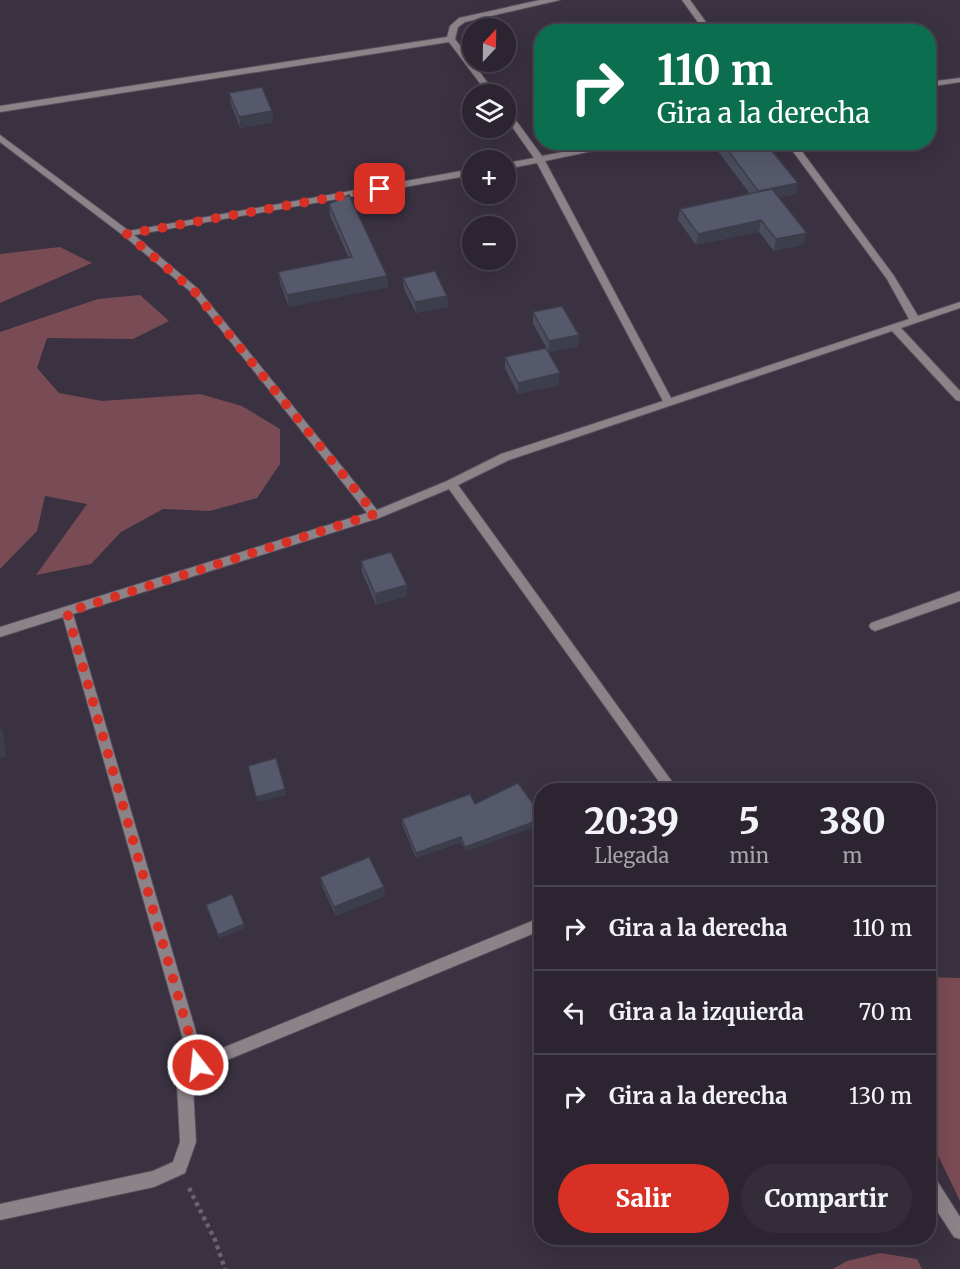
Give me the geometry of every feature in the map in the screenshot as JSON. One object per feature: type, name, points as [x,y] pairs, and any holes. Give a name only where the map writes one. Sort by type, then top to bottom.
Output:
[{"type":"street","points":[[485,84],[451,39],[454,26],[462,20],[556,0]]},
{"type":"street","points":[[686,0],[703,24]]},
{"type":"street","points":[[0,110],[451,39]]},
{"type":"street","points":[[936,84],[960,80]]},
{"type":"street","points":[[516,127],[540,160],[669,403]]},
{"type":"street","points":[[0,138],[127,234],[194,291],[375,514]]},
{"type":"street","points":[[516,164],[591,150]]},
{"type":"street","points":[[796,150],[891,278],[915,320]]},
{"type":"street","points":[[127,234],[462,174]]},
{"type":"street","points":[[0,632],[375,514],[451,484],[505,457],[960,304]]},
{"type":"street","points":[[894,327],[960,398]]},
{"type":"street","points":[[451,484],[667,783]]},
{"type":"street","points":[[875,626],[960,596]]},
{"type":"street","points":[[67,612],[198,1065]]},
{"type":"street","points":[[0,1212],[154,1179],[179,1167],[188,1142],[185,1085],[198,1065],[534,926]]},
{"type":"street","points":[[936,1194],[960,1231]]},
{"type":"path","points":[[179,1167],[215,1240],[225,1269]]},
{"type":"shaded area","points":[[60,247],[92,263],[0,303],[0,254]]},
{"type":"shaded area","points":[[140,295],[169,321],[133,339],[47,338],[37,368],[59,393],[102,401],[200,394],[242,406],[280,429],[280,464],[257,498],[210,511],[163,509],[121,532],[91,564],[36,575],[87,504],[45,496],[37,531],[0,569],[0,332],[98,299]]},
{"type":"shaded area","points":[[936,977],[960,978],[960,1201],[936,1151]]},
{"type":"shaded area","points":[[880,1253],[917,1259],[922,1269],[833,1269],[847,1261]]},
{"type":"building","points":[[262,87],[272,111],[239,117],[229,93]]},
{"type":"building","points":[[728,150],[771,150],[798,183],[758,191]]},
{"type":"building","points":[[772,189],[807,233],[776,239],[761,220],[698,234],[680,209]]},
{"type":"building","points":[[349,195],[387,276],[287,295],[278,272],[352,257],[329,204]]},
{"type":"building","points":[[435,271],[447,296],[415,302],[403,278]]},
{"type":"building","points":[[562,306],[579,335],[549,341],[533,312]]},
{"type":"building","points":[[546,348],[560,373],[518,383],[505,357]]},
{"type":"building","points":[[391,552],[407,585],[375,594],[361,561]]},
{"type":"building","points":[[276,758],[285,789],[256,797],[248,766]]},
{"type":"building","points":[[518,783],[534,805],[534,822],[465,847],[461,837],[416,853],[402,819],[470,794],[475,804]]},
{"type":"building","points":[[369,857],[384,887],[334,907],[320,877]]},
{"type":"building","points":[[232,894],[244,924],[218,935],[206,905]]},
{"type":"route","points":[[198,1065],[67,612],[375,514],[194,291],[127,234],[380,189]]}]
